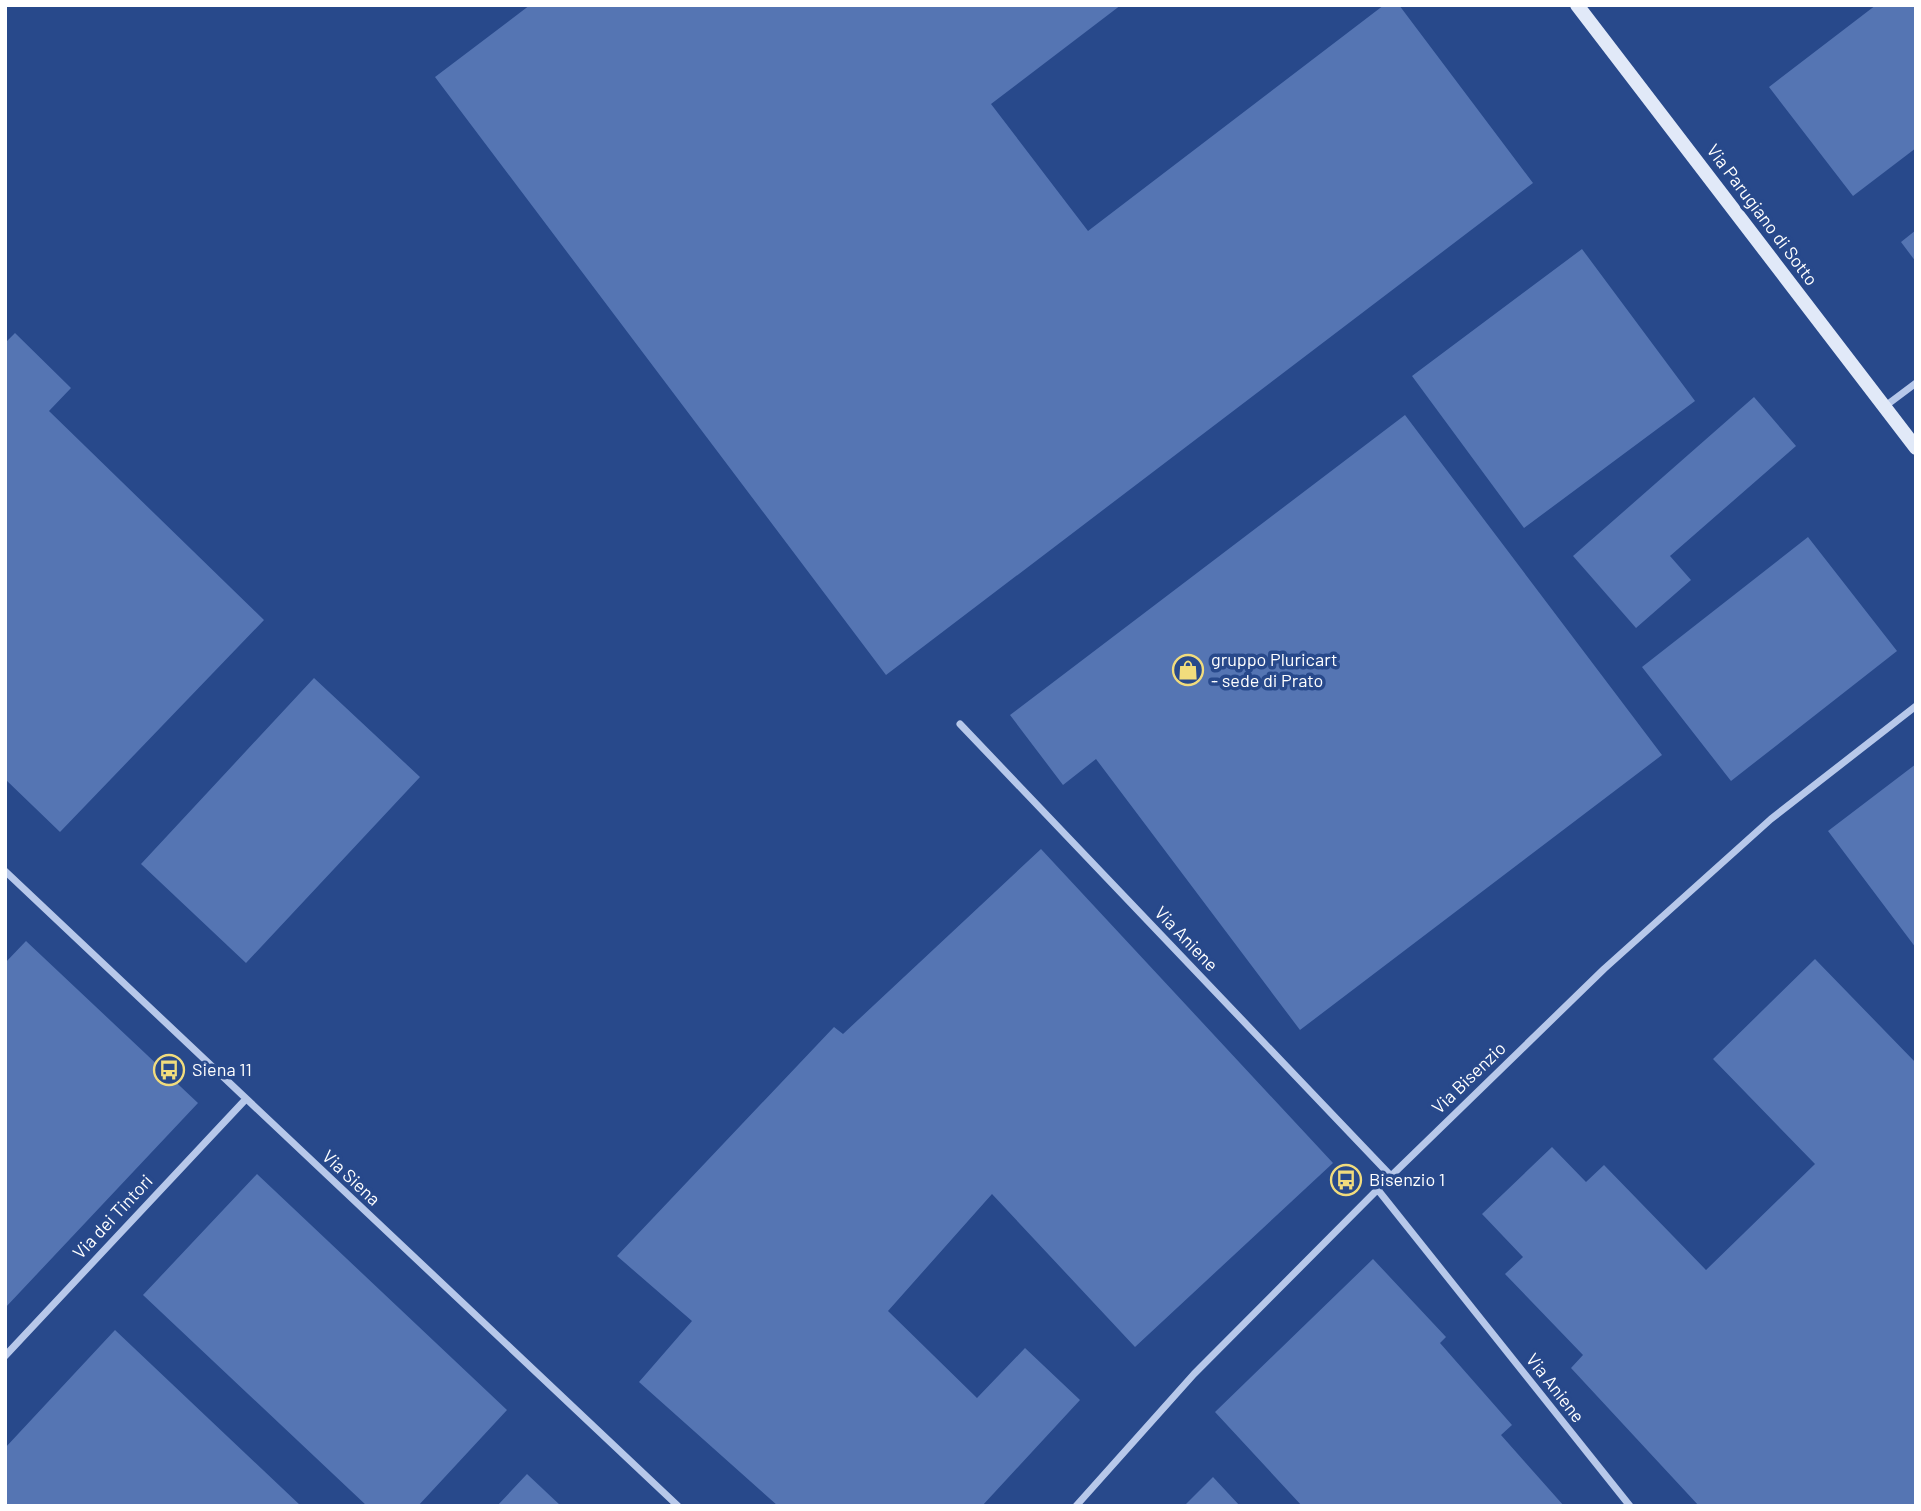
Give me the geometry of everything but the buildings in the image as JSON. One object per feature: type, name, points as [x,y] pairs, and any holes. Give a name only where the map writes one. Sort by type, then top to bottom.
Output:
[{"type":"street","name":"Via Parugiano di Sotto","points":[[1577,5],[1916,448]]},
{"type":"street","points":[[1884,408],[1916,383]]},
{"type":"street","name":"Via Bisenzio","points":[[1076,1506],[1195,1374],[1391,1176],[1604,969],[1761,828],[1916,706]]},
{"type":"street","name":"Via Aniene","points":[[960,724],[1391,1176]]},
{"type":"street","name":"Via Siena","points":[[5,871],[678,1506]]},
{"type":"street","name":"Via dei Tintori","points":[[5,1356],[245,1100]]},
{"type":"street","name":"Via Aniene","points":[[1378,1190],[1630,1506]]},
{"type":"place","name":"gruppo Pluricart - sede di Prato","points":[[1188,670]]},
{"type":"place","name":"Siena 11","points":[[169,1070]]},
{"type":"place","name":"Bisenzio 1","points":[[1346,1180]]}]
